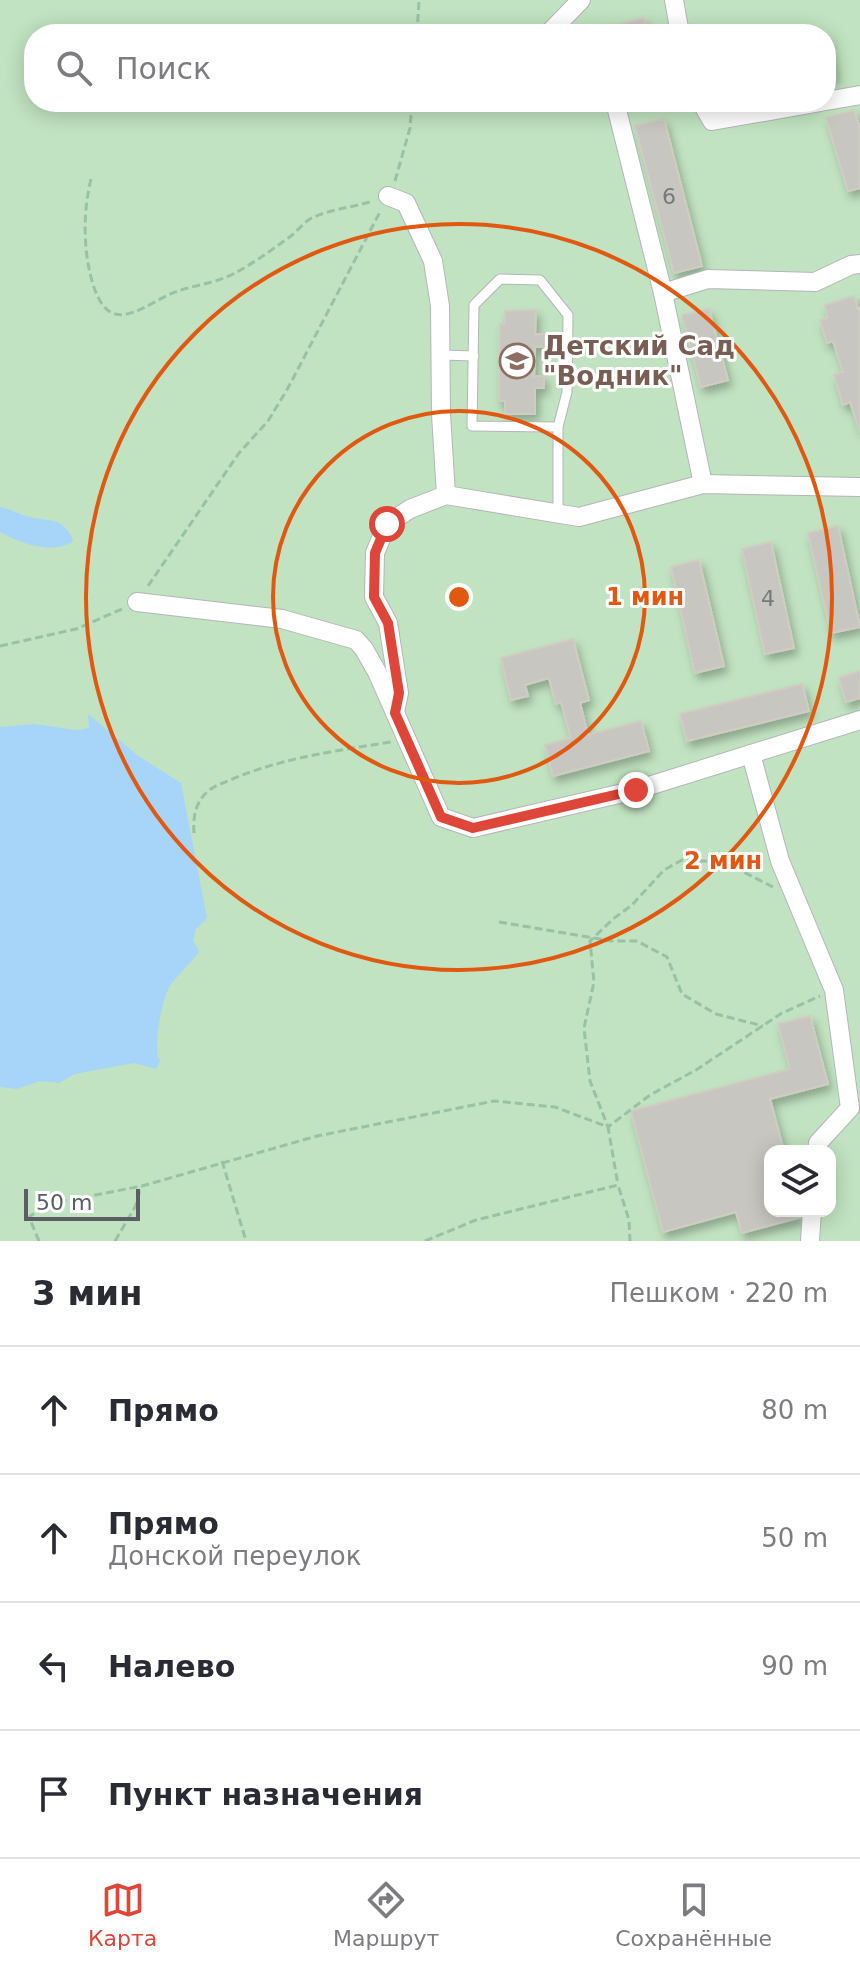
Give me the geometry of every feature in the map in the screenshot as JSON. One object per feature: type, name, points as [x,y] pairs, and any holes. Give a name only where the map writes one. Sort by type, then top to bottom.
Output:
[{"type":"street","points":[[558,24],[581,0]]},
{"type":"street","points":[[674,0],[678,24]]},
{"type":"street","points":[[836,100],[860,95]]},
{"type":"street","points":[[618,112],[663,293],[703,484]]},
{"type":"street","points":[[707,112],[712,121],[765,112]]},
{"type":"street","points":[[388,196],[406,203],[433,261],[440,306],[446,495]]},
{"type":"street","points":[[663,293],[708,279],[815,282],[851,265],[860,264]]},
{"type":"street","points":[[395,713],[399,693],[388,623],[374,597],[375,553],[387,524],[410,509],[446,495],[579,517],[703,484],[860,487]]},
{"type":"street","points":[[137,602],[282,619],[356,640],[377,672],[441,817],[473,828],[636,790],[860,720]]},
{"type":"street","points":[[751,754],[780,861],[834,990],[850,1108],[818,1145]]},
{"type":"street","points":[[810,1241],[812,1217]]},
{"type":"lane","points":[[558,427],[472,426],[474,305],[500,279],[540,280],[568,315],[567,392],[558,427],[558,512]]},
{"type":"lane","points":[[441,355],[474,356]]},
{"type":"path","points":[[418,24],[419,0]]},
{"type":"path","points":[[0,646],[76,629],[137,602],[239,453],[268,421],[288,388],[388,196],[402,158],[411,112]]},
{"type":"path","points":[[91,179],[85,232],[88,265],[97,297],[110,312],[124,316],[153,306],[189,287],[232,275],[294,234],[312,217],[388,196]]},
{"type":"path","points":[[194,833],[193,820],[209,789],[296,757],[407,740]]},
{"type":"path","points":[[630,1241],[629,1220],[618,1185],[608,1127],[590,1081],[584,1028],[594,982],[590,941],[632,905],[664,870],[682,860],[724,862],[796,898]]},
{"type":"path","points":[[499,922],[612,941],[637,941],[667,957],[682,994],[716,1014],[763,1026]]},
{"type":"path","points":[[608,1127],[650,1095],[696,1070],[782,1013],[834,990]]},
{"type":"path","points":[[39,1241],[29,1217],[48,1204],[142,1186],[317,1136],[494,1101],[555,1107],[608,1127]]},
{"type":"path","points":[[222,1161],[246,1241]]},
{"type":"path","points":[[425,1241],[476,1220],[618,1185]]},
{"type":"path","points":[[115,1241],[135,1207],[142,1186]]},
{"type":"green space","points":[[0,0],[860,0],[860,1241],[0,1241]]},
{"type":"water","points":[[0,507],[55,521],[64,526],[72,542],[64,546],[45,547],[8,536],[0,532]]},
{"type":"water","points":[[88,714],[137,755],[181,783],[207,918],[196,929],[193,940],[199,952],[167,992],[159,1024],[157,1046],[160,1061],[156,1069],[134,1063],[75,1074],[59,1083],[40,1081],[17,1089],[0,1087],[0,727],[34,724],[76,730],[89,728]]},
{"type":"building","points":[[644,18],[646,24],[621,24]]},
{"type":"building","points":[[854,110],[860,129],[860,188],[848,191],[826,118]]},
{"type":"building","points":[[664,119],[702,266],[674,273],[635,126]]},
{"type":"building","points":[[854,296],[860,308],[860,432],[850,402],[843,405],[834,375],[843,372],[833,341],[827,343],[820,320],[828,318],[825,305]]},
{"type":"building","points":[[709,309],[728,380],[701,387],[682,315]]},
{"type":"building","name":"Детский Сад \"Водник\"","points":[[536,310],[535,334],[545,334],[545,347],[535,347],[534,376],[544,376],[544,388],[535,388],[535,414],[505,414],[505,401],[499,401],[500,324],[505,324],[505,311]]},
{"type":"building","points":[[838,526],[860,627],[831,633],[808,533]]},
{"type":"building","points":[[771,542],[794,648],[765,654],[742,549]]},
{"type":"building","points":[[699,560],[724,666],[695,673],[671,567]]},
{"type":"building","points":[[573,639],[589,700],[580,703],[588,735],[641,721],[649,751],[553,776],[545,745],[571,738],[561,702],[556,704],[549,678],[525,685],[528,696],[511,700],[501,658]]},
{"type":"building","points":[[860,671],[860,698],[846,702],[839,678]]},
{"type":"building","points":[[802,684],[809,711],[687,741],[680,714]]},
{"type":"building","points":[[810,1016],[828,1084],[770,1099],[782,1145],[764,1145],[764,1217],[801,1217],[742,1233],[736,1212],[663,1232],[631,1111],[790,1069],[778,1024]]},
{"type":"place","name":"Детский Сад \"Водник\"","points":[[517,361]]},
{"type":"route","points":[[387,524],[375,553],[374,597],[388,623],[399,693],[395,713],[441,817],[473,828],[636,790]]}]
